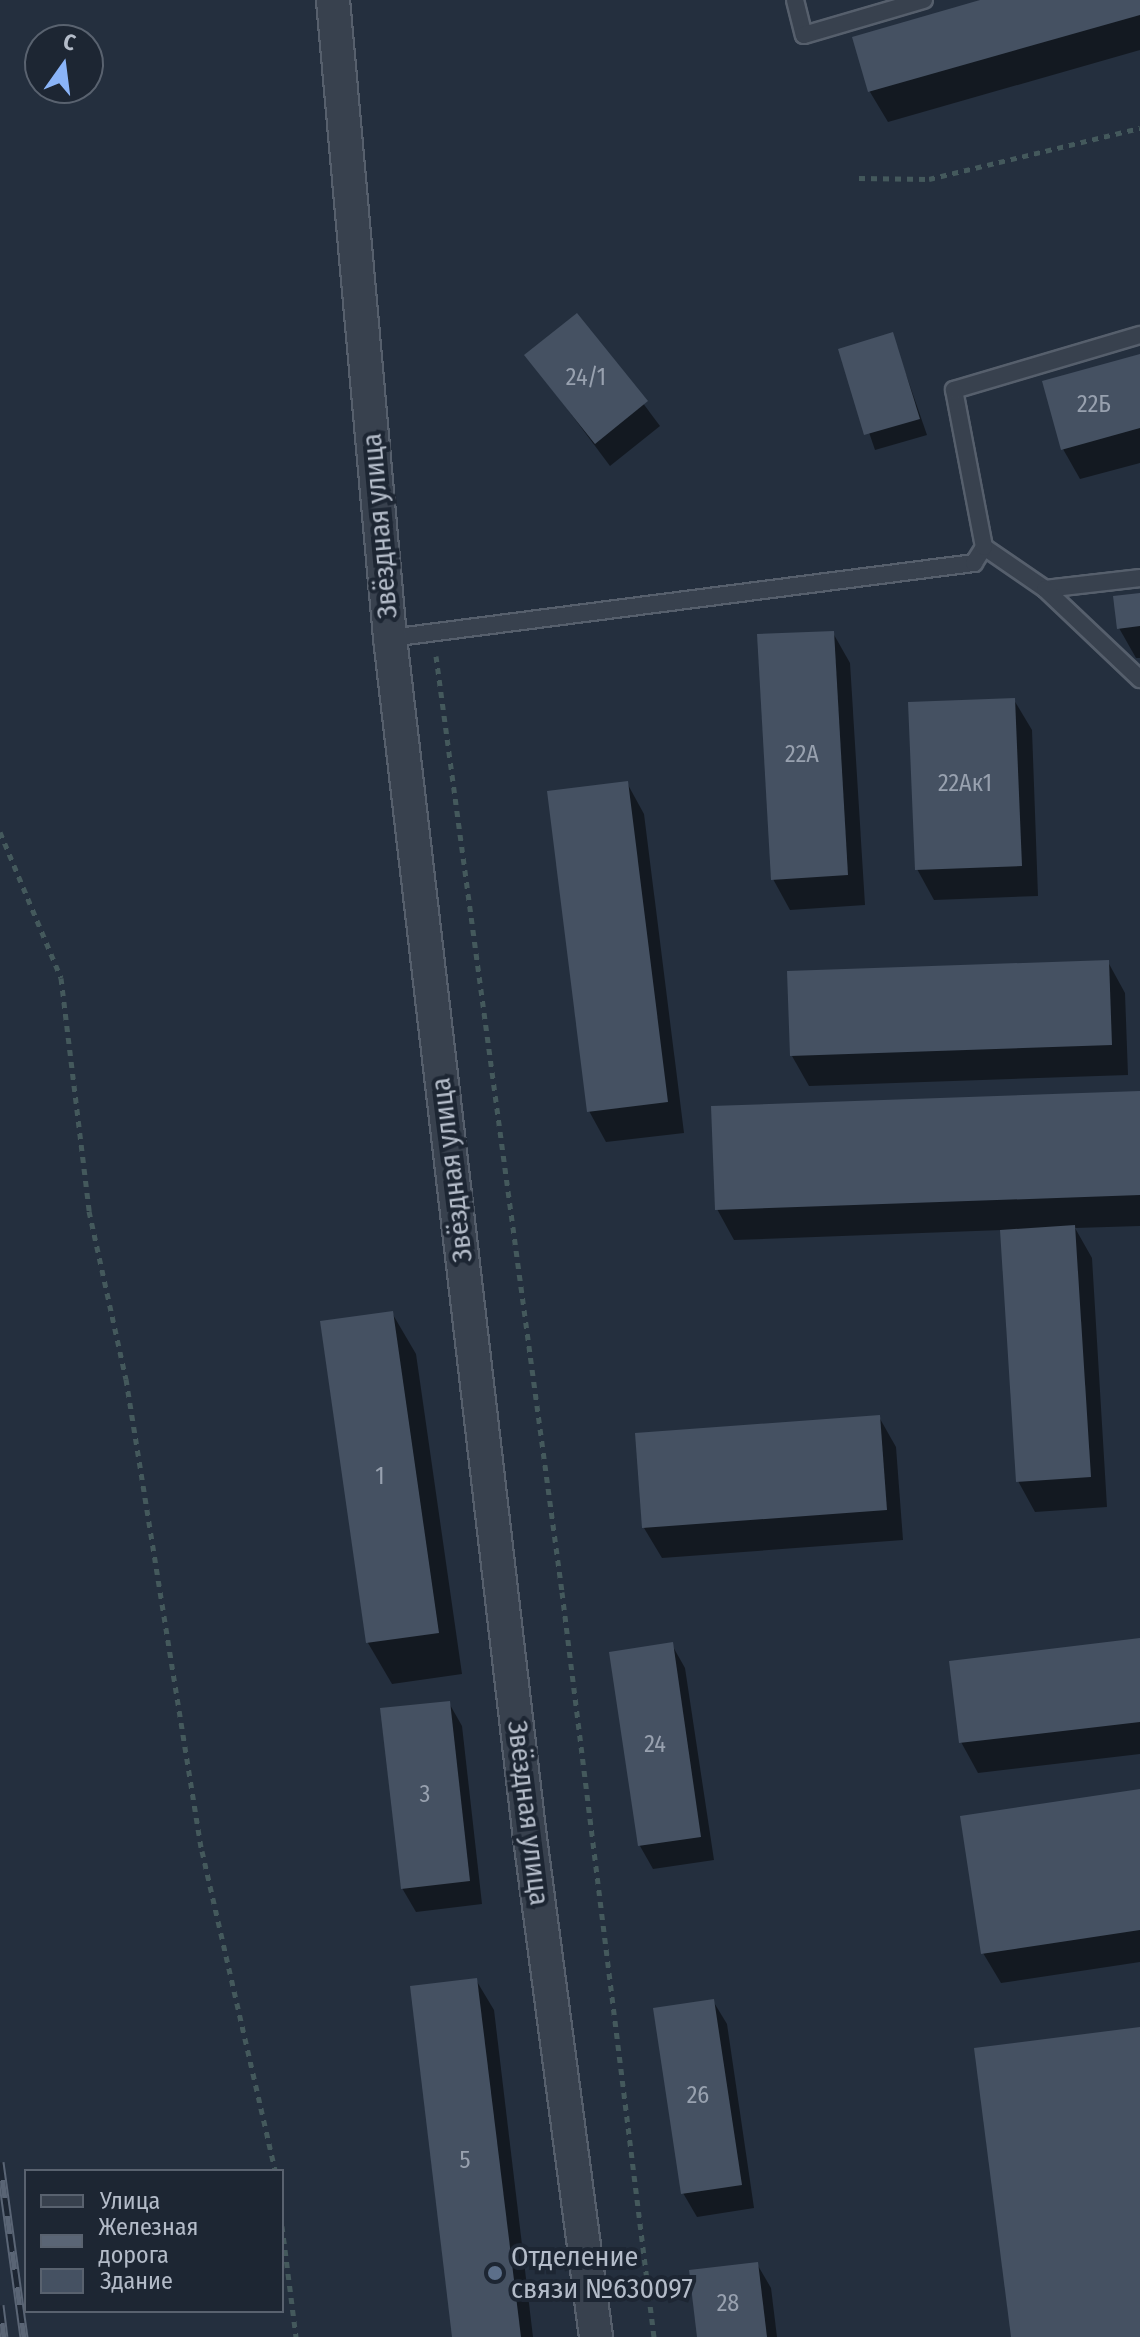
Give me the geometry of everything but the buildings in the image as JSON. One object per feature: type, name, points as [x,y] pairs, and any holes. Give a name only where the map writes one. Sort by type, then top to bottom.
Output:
[{"type":"street","name":"Звёздная улица","points":[[333,0],[390,638],[529,1830],[596,2337]]},
{"type":"lane","points":[[795,0],[804,35],[924,0]]},
{"type":"lane","points":[[390,638],[974,563],[984,547],[954,390],[1140,335]]},
{"type":"lane","points":[[984,547],[1045,589],[1140,679]]},
{"type":"lane","points":[[1045,589],[1140,578]]},
{"type":"path","points":[[859,178],[929,179],[1140,128]]},
{"type":"path","points":[[433,633],[465,906],[562,1592],[654,2337]]},
{"type":"path","points":[[0,832],[61,978],[89,1211],[126,1379],[202,1851],[275,2169]]},
{"type":"path","points":[[284,2242],[296,2337]]},
{"type":"railway","points":[[0,2162],[24,2337]]},
{"type":"railway","points":[[0,2305],[4,2337]]},
{"type":"place","name":"Отделение связи №630097","points":[[495,2273]]}]
